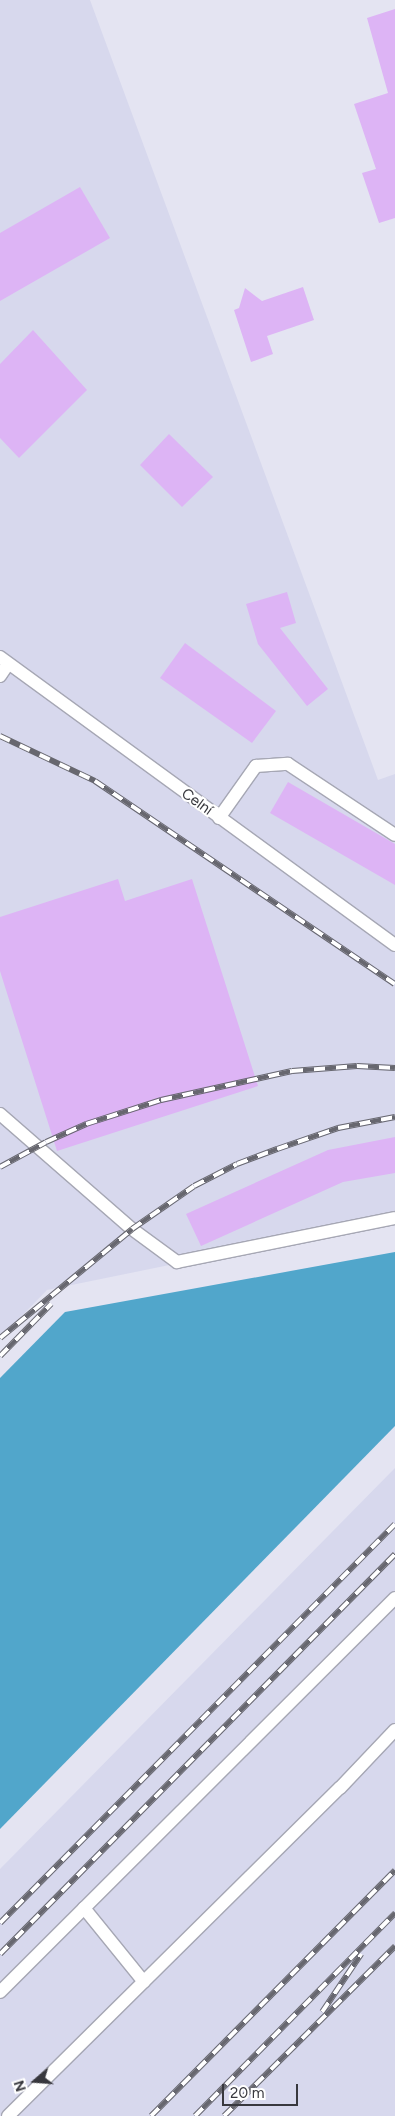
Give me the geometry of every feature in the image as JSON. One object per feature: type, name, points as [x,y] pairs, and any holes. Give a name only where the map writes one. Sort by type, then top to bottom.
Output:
[{"type":"lane","points":[[0,676],[4,661]]},
{"type":"lane","name":"Celní","points":[[4,661],[395,945]]},
{"type":"lane","points":[[219,818],[256,766],[288,764],[395,835]]},
{"type":"lane","points":[[0,1114],[132,1229],[177,1262],[395,1218]]},
{"type":"lane","points":[[0,1992],[395,1598]]},
{"type":"lane","points":[[8,2116],[340,1788],[395,1730]]},
{"type":"lane","points":[[84,1908],[144,1982]]},
{"type":"shaded area","points":[[0,0],[90,0],[378,780],[395,774],[395,1219],[47,1290],[0,1338]]},
{"type":"shaded area","points":[[395,1468],[395,2116],[0,2116],[0,1869]]},
{"type":"water","points":[[395,1252],[395,1426],[0,1829],[0,1378],[65,1312]]},
{"type":"building","points":[[395,9],[395,218],[379,223],[362,173],[376,169],[354,104],[388,93],[367,18]]},
{"type":"building","points":[[80,187],[110,238],[0,301],[0,233]]},
{"type":"building","points":[[303,287],[314,320],[267,336],[273,354],[251,362],[234,310],[239,308],[245,288],[262,301]]},
{"type":"building","points":[[33,330],[87,390],[19,458],[0,438],[0,364]]},
{"type":"building","points":[[169,434],[213,477],[182,507],[140,465]]},
{"type":"building","points":[[287,592],[296,623],[280,628],[328,689],[307,706],[258,644],[246,604]]},
{"type":"building","points":[[185,643],[276,711],[252,743],[160,678]]},
{"type":"building","points":[[288,782],[395,844],[395,885],[270,813]]},
{"type":"building","points":[[118,879],[125,901],[192,879],[258,1086],[57,1151],[0,971],[0,917]]},
{"type":"building","points":[[395,1137],[395,1173],[343,1182],[201,1246],[186,1214],[328,1150]]},
{"type":"railway","points":[[0,736],[95,781],[395,984]]},
{"type":"railway","points":[[0,1167],[46,1142],[86,1124],[161,1100],[292,1071],[357,1066],[395,1068]]},
{"type":"railway","points":[[0,1338],[132,1229],[194,1186],[237,1164],[338,1128],[395,1117]]},
{"type":"railway","points":[[0,1356],[51,1304]]},
{"type":"railway","points":[[0,1923],[395,1524]]},
{"type":"railway","points":[[0,1954],[395,1554]]},
{"type":"railway","points":[[151,2116],[395,1870]]},
{"type":"railway","points":[[195,2116],[395,1913]]},
{"type":"railway","points":[[224,2116],[395,1946]]},
{"type":"railway","points":[[322,2012],[361,1954]]}]
